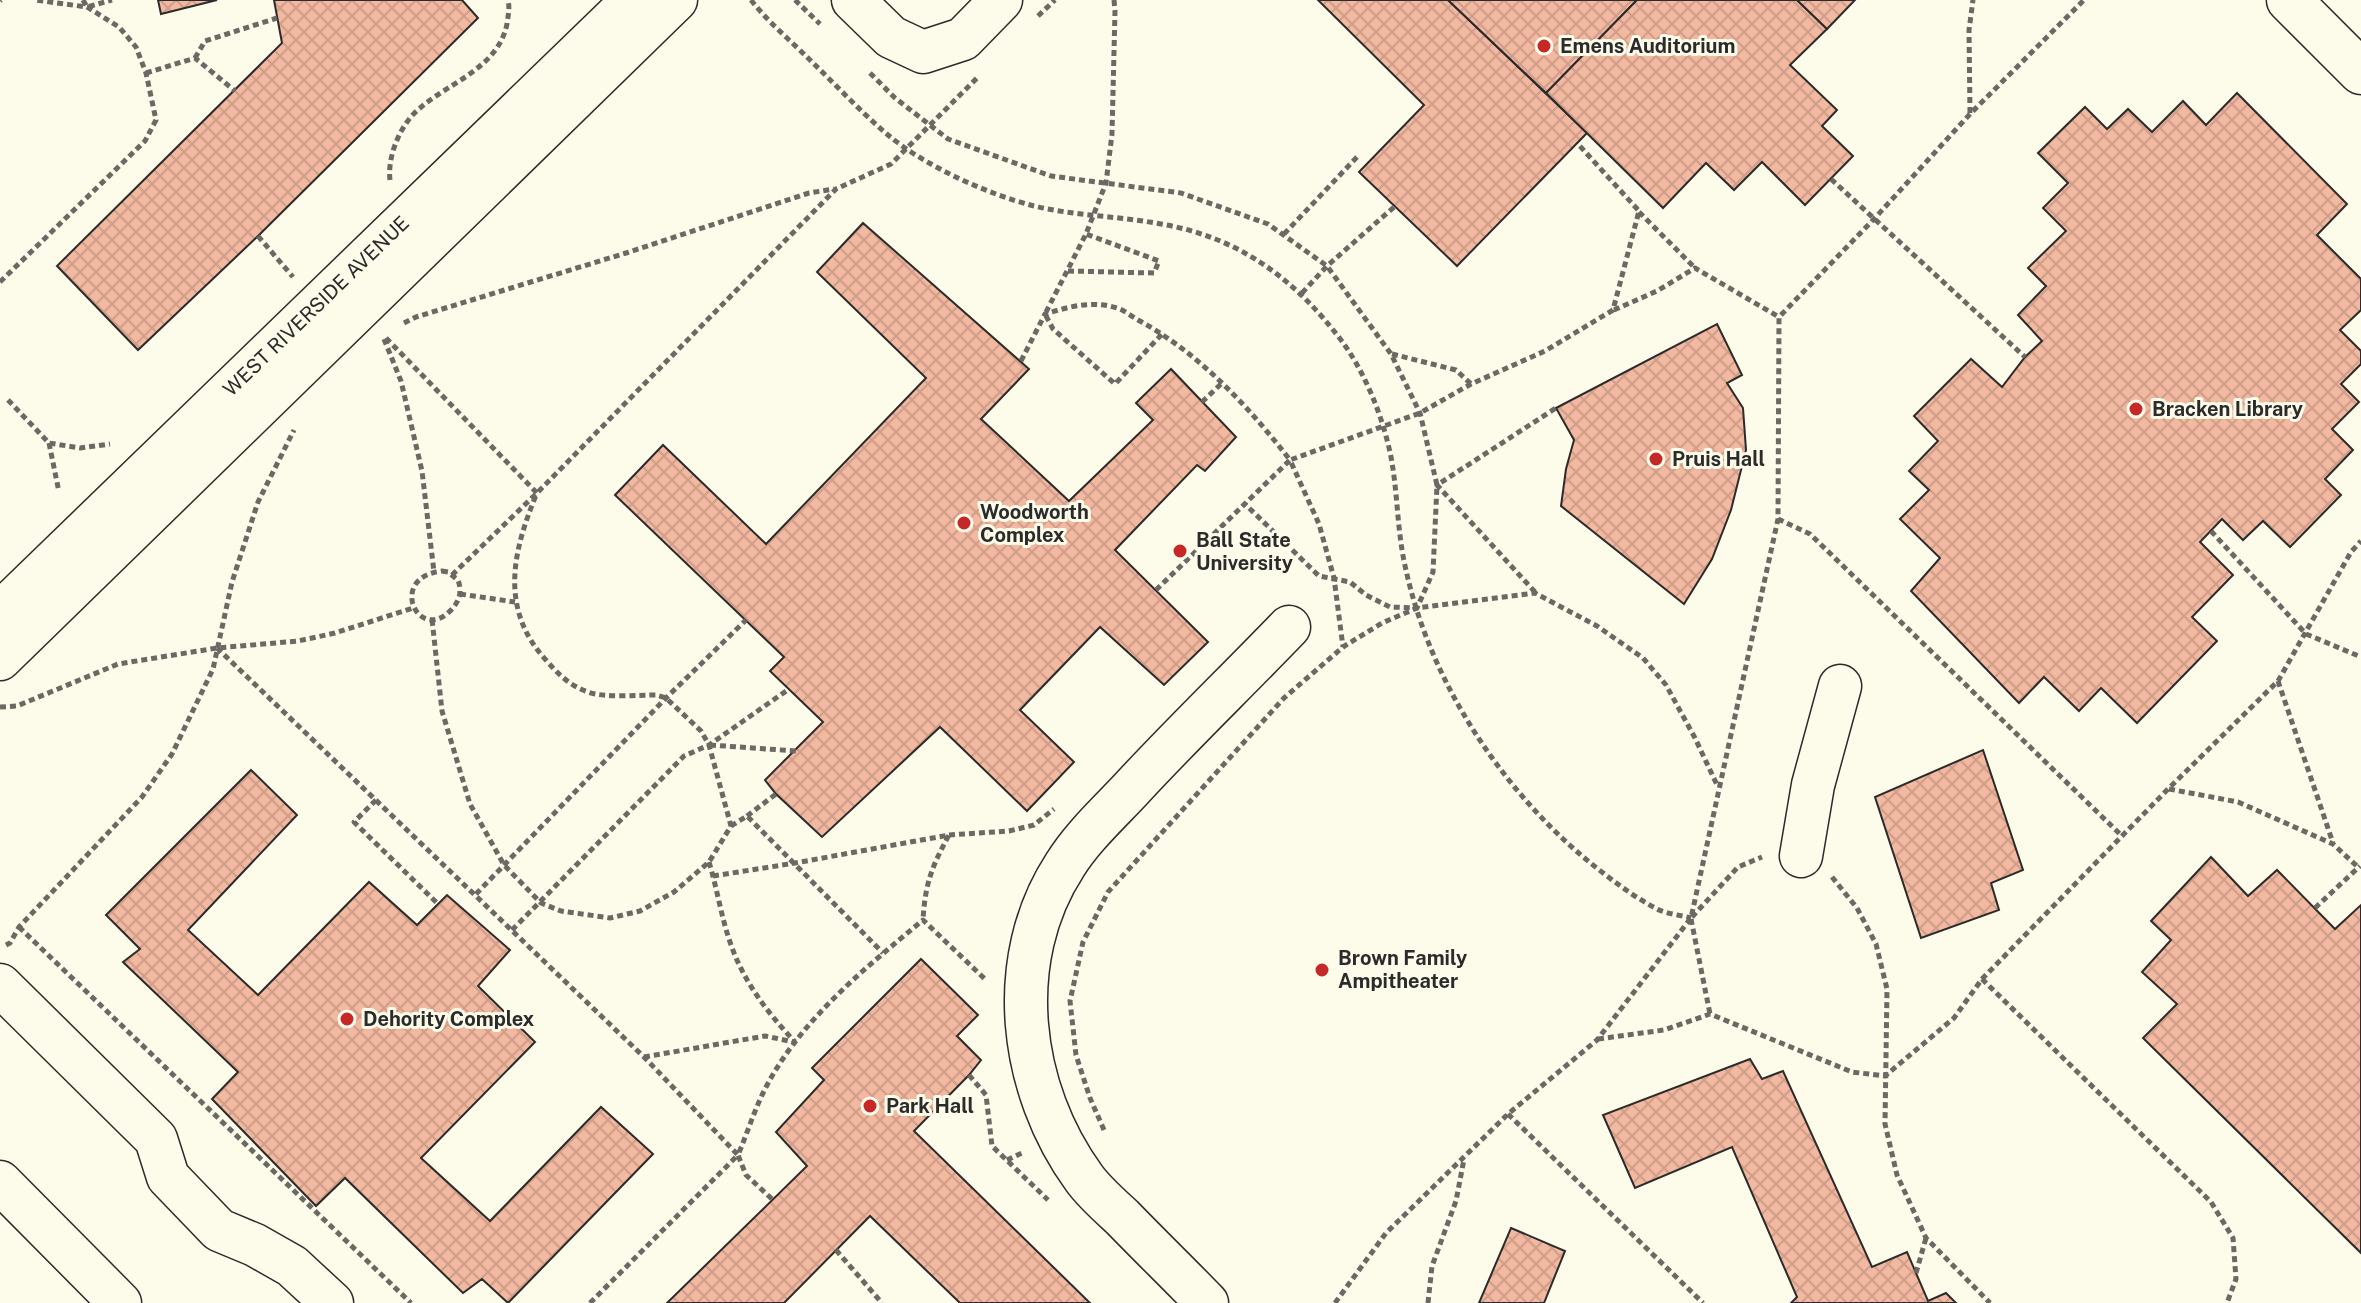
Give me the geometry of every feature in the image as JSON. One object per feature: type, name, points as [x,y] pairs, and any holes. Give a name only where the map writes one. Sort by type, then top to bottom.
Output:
[{"type":"main road","points":[[2289,0],[2361,72]]},
{"type":"street","name":"WEST RIVERSIDE AVENUE","points":[[0,613],[633,0]]},
{"type":"street","points":[[0,659],[676,0]]},
{"type":"street","points":[[853,0],[891,37],[923,52],[963,39],[1001,0]]},
{"type":"street","points":[[1207,1303],[1085,1180],[1064,1146],[1044,1106],[1030,1051],[1025,998],[1028,967],[1039,918],[1066,863],[1141,778],[1289,627]]},
{"type":"street","points":[[1801,856],[1813,785],[1840,686]]},
{"type":"street","points":[[0,985],[156,1139],[168,1177],[219,1230],[255,1245],[292,1266],[332,1303]]},
{"type":"street","points":[[0,1182],[120,1303]]},
{"type":"path","points":[[35,0],[87,7],[112,0]]},
{"type":"path","points":[[0,282],[145,141],[156,120],[146,73],[136,47],[119,27],[87,7],[83,0]]},
{"type":"path","points":[[391,186],[389,172],[398,135],[418,109],[480,66],[503,40],[510,7],[508,0]]},
{"type":"path","points":[[751,0],[880,129],[907,149],[963,181],[1032,206],[1161,224],[1216,238],[1260,261],[1302,293],[1343,343],[1383,425],[1391,458],[1406,570],[1435,659],[1463,716],[1490,758],[1576,852],[1625,890],[1660,911],[1691,918]]},
{"type":"path","points":[[795,0],[828,33]]},
{"type":"path","points":[[1021,361],[1086,234],[1106,183],[1112,134],[1114,0]]},
{"type":"path","points":[[1970,114],[1969,30],[1973,0]]},
{"type":"path","points":[[1710,1014],[1691,918],[1778,519],[1779,317],[1970,114],[2084,0]]},
{"type":"path","points":[[146,73],[195,58],[205,41],[277,18]]},
{"type":"path","points":[[195,58],[235,91]]},
{"type":"path","points":[[862,65],[929,126],[967,147],[1051,176],[1181,193],[1268,224],[1284,234],[1327,266],[1391,354],[1420,413],[1437,485],[1433,572],[1417,608],[1382,623],[1343,647],[1284,698],[1108,892],[1083,942],[1070,1001],[1076,1055],[1107,1136]]},
{"type":"path","points":[[382,333],[416,317],[809,193],[836,189],[891,164],[929,126]]},
{"type":"path","points":[[1578,144],[1695,268],[1779,317]]},
{"type":"path","points":[[1284,234],[1357,157]]},
{"type":"path","points":[[1831,179],[2025,357]]},
{"type":"path","points":[[452,575],[537,493],[836,189]]},
{"type":"path","points":[[1302,293],[1327,266],[1394,207]]},
{"type":"path","points":[[1613,310],[1639,211]]},
{"type":"path","points":[[1068,271],[1154,273],[1159,261],[1086,234]]},
{"type":"path","points":[[258,236],[316,306]]},
{"type":"path","points":[[1156,590],[1290,460],[1420,413],[1471,384],[1545,351],[1613,310],[1657,291],[1695,268]]},
{"type":"path","points":[[1045,314],[1079,304],[1116,308],[1163,333],[1223,382],[1269,432],[1290,460],[1319,524],[1334,578],[1343,647]]},
{"type":"path","points":[[1045,314],[1053,329],[1115,384],[1163,333]]},
{"type":"path","points":[[382,333],[537,493]]},
{"type":"path","points":[[382,333],[401,381],[422,471],[434,572]]},
{"type":"path","points":[[1391,354],[1456,370],[1471,384]]},
{"type":"path","points":[[1202,402],[1223,382]]},
{"type":"path","points":[[8,400],[49,443],[59,492]]},
{"type":"path","points":[[1437,485],[1556,408]]},
{"type":"path","points":[[0,946],[10,943],[19,927],[142,797],[172,754],[213,669],[232,582],[258,502],[296,424]]},
{"type":"path","points":[[49,443],[80,448],[110,444]]},
{"type":"path","points":[[1437,485],[1535,593],[1597,626],[1643,658],[1666,685],[1718,788]]},
{"type":"path","points":[[537,493],[522,530],[515,564],[515,602],[532,645],[565,681],[591,694],[656,695],[666,698],[701,731],[709,745],[731,826]]},
{"type":"path","points":[[1245,504],[1319,576],[1350,582],[1366,595],[1390,607],[1417,608],[1535,593]]},
{"type":"path","points":[[1778,519],[1810,534],[2122,836]]},
{"type":"path","points":[[2211,531],[2306,634],[2361,657]]},
{"type":"path","points":[[1597,1040],[1664,1030],[1710,1014],[1852,1072],[1885,1076],[1954,1018],[1982,979],[2278,681],[2351,552],[2361,541]]},
{"type":"path","points":[[442,571],[458,580],[460,594],[451,611],[432,619],[417,614],[411,599],[419,580],[434,572],[442,571]]},
{"type":"path","points":[[460,594],[515,602]]},
{"type":"path","points":[[0,707],[17,706],[118,664],[217,648],[298,641],[335,633],[413,608]]},
{"type":"path","points":[[432,619],[442,711],[470,804],[504,865],[541,903],[561,911],[610,918],[640,911],[674,892],[709,862],[731,826],[776,794]]},
{"type":"path","points":[[476,894],[746,620]]},
{"type":"path","points":[[217,648],[644,1057],[738,1155],[746,1175],[772,1199]]},
{"type":"path","points":[[2278,681],[2333,844]]},
{"type":"path","points":[[512,930],[684,756],[709,745],[789,689]]},
{"type":"path","points":[[709,745],[796,751]]},
{"type":"path","points":[[2168,789],[2238,802],[2333,844],[2360,866],[2315,908]]},
{"type":"path","points":[[376,800],[354,822],[439,905]]},
{"type":"path","points":[[713,876],[949,835],[1009,831],[1034,825],[1057,807]]},
{"type":"path","points":[[747,816],[883,954]]},
{"type":"path","points":[[590,1303],[738,1155],[764,1091],[795,1042],[838,993],[923,920],[925,894],[933,863],[949,835]]},
{"type":"path","points":[[1335,1303],[1386,1233],[1508,1114],[1597,1040],[1691,918],[1738,867],[1769,853],[1801,856],[1825,870],[1857,908],[1876,944],[1887,989],[1885,1124],[1897,1175],[1926,1238],[1990,1303]]},
{"type":"path","points":[[709,862],[730,943],[753,992],[795,1042]]},
{"type":"path","points":[[923,920],[993,988]]},
{"type":"path","points":[[19,927],[411,1303]]},
{"type":"path","points":[[1982,979],[2211,1202],[2233,1238],[2236,1279],[2227,1303]]},
{"type":"path","points":[[644,1057],[765,1036],[795,1042]]},
{"type":"path","points":[[1508,1114],[1703,1303]]},
{"type":"path","points":[[1007,1160],[1027,1151]]},
{"type":"path","points":[[1428,1303],[1432,1266],[1456,1201],[1464,1158]]},
{"type":"path","points":[[1916,1273],[1926,1238]]},
{"type":"path","points":[[836,1250],[882,1303]]},
{"type":"building","points":[[158,0],[217,0],[161,14]]},
{"type":"building","points":[[274,0],[462,0],[478,18],[138,350],[57,266],[282,43]]},
{"type":"building","points":[[1318,0],[1448,0],[1587,133],[1457,266],[1359,172],[1424,105]]},
{"type":"building","name":"Emens Auditorium","points":[[1448,0],[1637,0],[1546,93]]},
{"type":"building","points":[[1637,0],[1797,0],[1827,29],[1790,65],[1837,110],[1822,126],[1853,156],[1805,205],[1762,162],[1734,190],[1706,163],[1663,208],[1546,93]]},
{"type":"building","points":[[1797,0],[1855,0],[1827,29]]},
{"type":"building","name":"Bracken Library","points":[[2237,93],[2347,204],[2317,235],[2361,279],[2361,310],[2340,330],[2361,351],[2361,364],[2341,384],[2359,402],[2332,429],[2353,450],[2325,479],[2341,495],[2290,547],[2263,521],[2243,540],[2222,519],[2200,542],[2233,575],[2192,617],[2217,641],[2137,723],[2101,688],[2079,711],[2044,677],[2019,703],[1911,591],[1940,558],[1900,519],[1929,490],[1909,471],[1938,441],[1914,416],[1971,359],[2002,387],[2042,341],[2018,315],[2046,286],[2028,268],[2066,231],[2043,208],[2068,183],[2038,153],[2085,107],[2107,129],[2128,109],[2152,132],[2183,101],[2206,125]]},
{"type":"building","name":"Woodworth Complex","points":[[863,223],[1029,369],[981,419],[1069,501],[1153,420],[1136,403],[1171,369],[1236,437],[1205,471],[1197,465],[1115,550],[1208,642],[1164,685],[1100,627],[1020,710],[1074,762],[1027,811],[940,727],[822,837],[765,780],[823,722],[770,671],[784,657],[615,495],[663,445],[766,544],[926,378],[817,272]]},
{"type":"building","name":"Pruis Hall","points":[[1717,324],[1742,375],[1727,383],[1743,408],[1746,450],[1731,510],[1712,559],[1684,604],[1561,506],[1574,440],[1556,408]]},
{"type":"building","points":[[1983,750],[2023,870],[1991,883],[1999,910],[1921,938],[1875,797]]},
{"type":"building","name":"Dehority Complex","points":[[251,770],[297,815],[188,930],[258,995],[369,882],[417,925],[447,895],[510,950],[478,986],[535,1042],[421,1158],[490,1221],[601,1107],[653,1154],[508,1303],[482,1279],[463,1293],[345,1178],[316,1206],[212,1099],[238,1072],[123,962],[140,949],[106,915]]},
{"type":"building","points":[[2211,857],[2248,896],[2277,870],[2335,929],[2361,905],[2361,1253],[2143,1038],[2177,1004],[2142,972],[2171,940],[2151,921]]},
{"type":"building","name":"Park Hall","points":[[921,959],[978,1015],[957,1036],[981,1060],[914,1131],[1090,1303],[960,1303],[870,1216],[784,1303],[667,1303],[807,1166],[776,1132],[824,1080],[812,1068]]},
{"type":"building","points":[[1750,1059],[1762,1079],[1783,1071],[1872,1267],[1907,1252],[1928,1301],[1946,1293],[1956,1303],[1791,1303],[1797,1297],[1732,1147],[1635,1188],[1603,1115]]},
{"type":"building","points":[[1511,1228],[1565,1251],[1544,1303],[1479,1303]]},
{"type":"place","name":"Emens Auditorium","points":[[1544,46]]},
{"type":"place","name":"Bracken Library","points":[[2136,409]]},
{"type":"place","name":"Pruis Hall","points":[[1656,459]]},
{"type":"place","name":"Woodworth Complex","points":[[964,523]]},
{"type":"place","name":"Ball State University","points":[[1180,551]]},
{"type":"place","name":"Brown Family Ampitheater","points":[[1322,970]]},
{"type":"place","name":"Dehority Complex","points":[[347,1019]]},
{"type":"place","name":"Park Hall","points":[[870,1106]]}]
